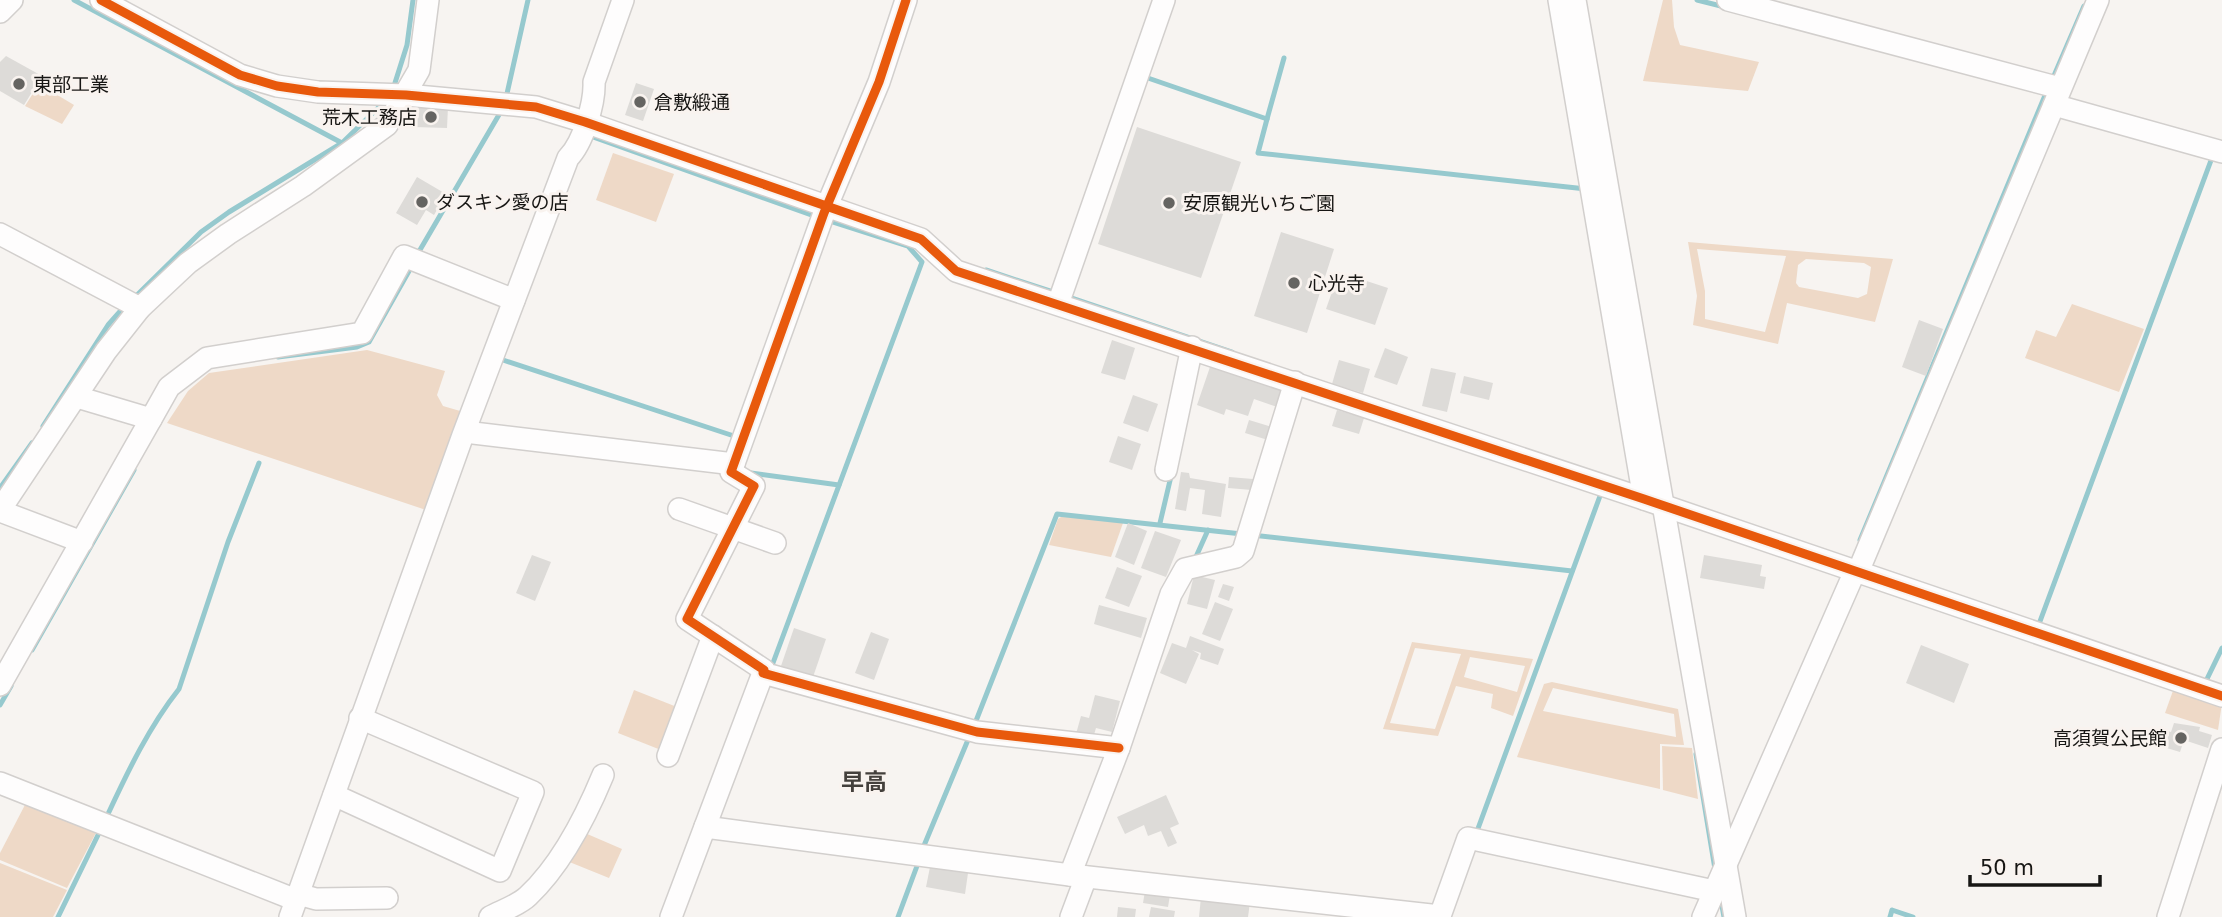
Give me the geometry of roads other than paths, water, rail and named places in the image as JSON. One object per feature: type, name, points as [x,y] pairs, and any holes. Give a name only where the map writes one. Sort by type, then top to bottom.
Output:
[{"type":"street","points":[[0,12],[12,0]]},
{"type":"street","points":[[101,0],[253,79],[277,86],[318,92],[406,95],[536,107],[585,122],[824,215],[920,239],[956,271],[1060,298],[1192,347],[1665,507],[1859,568],[2222,696]]},
{"type":"street","points":[[82,542],[0,510],[77,397],[133,304],[228,234],[314,178],[387,125],[419,71],[428,0]]},
{"type":"street","points":[[295,904],[465,432],[568,158],[574,152],[585,122],[594,93],[594,82],[623,0]]},
{"type":"street","points":[[906,0],[879,82],[824,215],[731,472],[754,486],[687,619],[764,670],[767,675],[972,731],[1119,748]]},
{"type":"street","points":[[1060,298],[1164,0]]},
{"type":"street","points":[[1559,0],[1644,499]]},
{"type":"street","points":[[1575,0],[1665,507],[1719,880],[1735,917]]},
{"type":"street","points":[[1728,0],[2057,96],[2217,150]]},
{"type":"street","points":[[1703,917],[1859,568],[2098,0]]},
{"type":"street","points":[[0,234],[133,304]]},
{"type":"street","points":[[0,685],[170,387],[207,358],[362,333],[404,256],[514,300]]},
{"type":"street","points":[[1166,470],[1192,347]]},
{"type":"street","points":[[1071,917],[1078,876],[1171,594],[1192,568],[1236,557],[1243,551],[1251,534],[1269,462],[1295,382]]},
{"type":"street","points":[[77,397],[151,419]]},
{"type":"street","points":[[465,432],[734,464]]},
{"type":"street","points":[[679,509],[775,543]]},
{"type":"street","points":[[668,756],[713,636]]},
{"type":"street","points":[[671,917],[711,828],[767,675]]},
{"type":"street","points":[[334,795],[500,871],[533,792],[360,718]]},
{"type":"street","points":[[2168,917],[2222,749]]},
{"type":"street","points":[[489,917],[527,898],[568,844],[587,813],[603,775]]},
{"type":"street","points":[[0,783],[295,904],[316,899],[387,898]]},
{"type":"street","points":[[711,828],[1078,876],[1440,916],[1468,838],[1719,880]]},
{"type":"waterway","points":[[74,0],[342,143]]},
{"type":"waterway","points":[[394,86],[407,45],[413,0]]},
{"type":"waterway","points":[[506,98],[528,0]]},
{"type":"waterway","points":[[1697,0],[1725,7]]},
{"type":"waterway","points":[[2053,78],[2084,6]]},
{"type":"waterway","points":[[1267,119],[1284,58]]},
{"type":"waterway","points":[[1145,77],[1267,119],[1258,153],[1586,189]]},
{"type":"waterway","points":[[1860,540],[2046,93]]},
{"type":"waterway","points":[[134,298],[201,232],[342,143],[381,105]]},
{"type":"waterway","points":[[417,255],[500,113]]},
{"type":"waterway","points":[[593,137],[817,217]]},
{"type":"waterway","points":[[2039,624],[2213,155]]},
{"type":"waterway","points":[[770,671],[922,262],[908,246],[827,220]]},
{"type":"waterway","points":[[278,357],[357,347],[369,342],[413,264]]},
{"type":"waterway","points":[[986,270],[1056,293]]},
{"type":"waterway","points":[[1066,296],[1232,352]]},
{"type":"waterway","points":[[43,426],[108,325],[124,307]]},
{"type":"waterway","points":[[500,359],[737,437]]},
{"type":"waterway","points":[[0,488],[32,443]]},
{"type":"waterway","points":[[108,814],[149,734],[179,689],[228,542],[259,463]]},
{"type":"waterway","points":[[32,650],[134,470]]},
{"type":"waterway","points":[[1160,523],[1172,472]]},
{"type":"waterway","points":[[751,473],[839,485]]},
{"type":"waterway","points":[[1476,834],[1600,496]]},
{"type":"waterway","points":[[974,726],[1057,514],[1242,534]]},
{"type":"waterway","points":[[1195,559],[1208,530]]},
{"type":"waterway","points":[[1252,535],[1572,571]]},
{"type":"waterway","points":[[2206,681],[2222,648]]},
{"type":"waterway","points":[[0,705],[11,686]]},
{"type":"waterway","points":[[923,848],[970,735]]},
{"type":"waterway","points":[[1696,754],[1715,869]]},
{"type":"waterway","points":[[58,917],[99,833]]},
{"type":"waterway","points":[[898,917],[917,866]]},
{"type":"waterway","points":[[1720,895],[1724,917]]},
{"type":"waterway","points":[[1890,917],[1892,910],[1913,917]]},
{"type":"place","name":"東部工業","points":[[19,84]]},
{"type":"place","name":"倉敷緞通","points":[[640,102]]},
{"type":"place","name":"荒木工務店","points":[[431,117]]},
{"type":"place","name":"ダスキン愛の店","points":[[422,202]]},
{"type":"place","name":"安原観光いちご園","points":[[1169,203]]},
{"type":"place","name":"心光寺","points":[[1294,283]]},
{"type":"place","name":"高須賀公民館","points":[[2181,738]]},
{"type":"district","name":"早高","points":[[864,782]]}]
